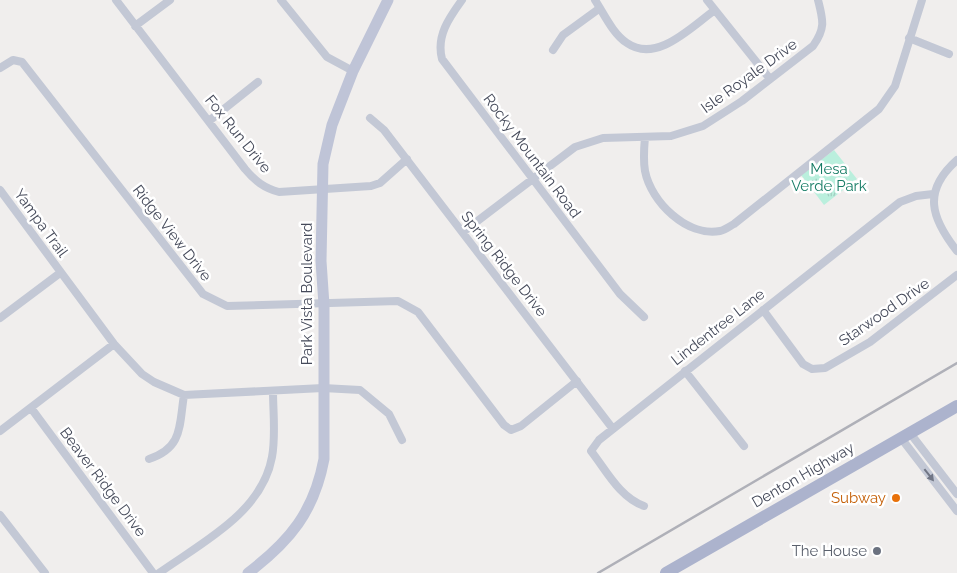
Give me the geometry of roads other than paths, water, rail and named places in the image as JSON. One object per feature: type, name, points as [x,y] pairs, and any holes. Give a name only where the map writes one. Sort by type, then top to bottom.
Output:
[{"type":"main road","name":"Denton Highway","points":[[666,573],[957,406]]},
{"type":"street","name":"Fox Run Drive","points":[[116,0],[256,182],[279,192],[371,186],[380,183],[407,159]]},
{"type":"street","points":[[135,26],[170,0]]},
{"type":"street","points":[[281,0],[327,57],[353,71]]},
{"type":"street","name":"Park Vista Boulevard","points":[[248,573],[272,555],[298,526],[316,492],[324,459],[324,304],[321,261],[323,164],[332,126],[353,71],[388,0]]},
{"type":"street","name":"Rocky Mountain Road","points":[[462,0],[442,32],[439,48],[442,59],[620,294],[644,317]]},
{"type":"street","points":[[595,0],[618,34],[627,43],[646,50],[654,50],[666,44],[715,10]]},
{"type":"street","points":[[707,0],[770,79]]},
{"type":"street","name":"Isle Royale Drive","points":[[462,232],[558,157],[590,141],[672,136],[703,126],[742,101],[813,46],[821,36],[823,19],[818,0]]},
{"type":"street","points":[[645,137],[644,170],[660,201],[684,224],[720,231],[734,224],[766,200],[880,109],[892,92],[922,0]]},
{"type":"street","points":[[553,50],[563,35],[600,8]]},
{"type":"street","points":[[909,38],[949,54]]},
{"type":"street","name":"Ridge View Drive","points":[[0,68],[13,60],[22,62],[203,294],[227,306],[398,301],[418,312],[504,425],[511,430],[521,426],[577,382]]},
{"type":"street","points":[[209,121],[258,82]]},
{"type":"street","name":"Spring Ridge Drive","points":[[370,118],[384,130],[407,159],[613,429]]},
{"type":"street","points":[[957,160],[941,175],[933,194],[938,222],[944,234],[957,251]]},
{"type":"street","name":"Yampa Trail","points":[[0,190],[3,201],[114,344],[142,374],[169,390],[184,395]]},
{"type":"street","name":"Lindentree Lane","points":[[644,506],[634,503],[623,493],[591,451],[598,440],[900,202],[933,194]]},
{"type":"street","points":[[0,318],[60,273]]},
{"type":"street","name":"Starwood Drive","points":[[763,310],[804,364],[812,369],[825,368],[870,342],[957,275]]},
{"type":"street","points":[[0,431],[114,344]]},
{"type":"street","points":[[685,371],[744,446]]},
{"type":"street","points":[[149,459],[166,453],[176,440],[184,395],[323,388],[360,390],[389,414],[402,440]]},
{"type":"street","points":[[159,573],[228,525],[256,494],[265,479],[272,456],[273,391]]},
{"type":"street","name":"Beaver Ridge Drive","points":[[31,408],[153,573]]},
{"type":"street","points":[[906,435],[956,493],[947,498]]},
{"type":"street","points":[[906,435],[957,511]]},
{"type":"street","points":[[0,516],[45,573]]},
{"type":"railway","points":[[598,573],[957,363]]},
{"type":"place","name":"Subway","points":[[896,498]]},
{"type":"place","name":"The House","points":[[877,551]]},
{"type":"park label","name":"Mesa Verde Park","points":[[829,178]]}]
